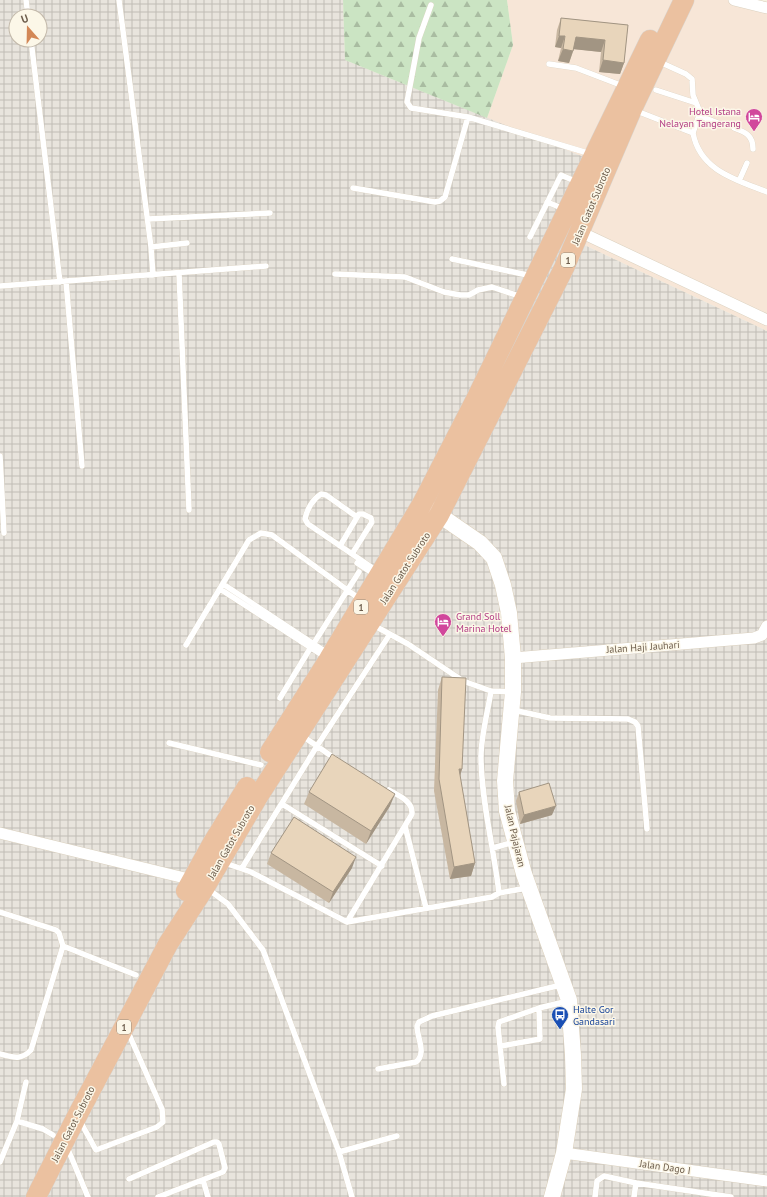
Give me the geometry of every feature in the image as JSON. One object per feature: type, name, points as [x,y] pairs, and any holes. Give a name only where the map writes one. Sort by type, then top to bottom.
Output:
[{"type":"highway","name":"Jalan Gatot Subroto","points":[[32,1195],[71,1113],[120,1022],[168,944],[199,883],[212,844],[364,602],[422,504],[476,399],[579,183],[669,0]]},
{"type":"highway","name":"Jalan Gatot Subroto","points":[[120,1022],[136,976],[199,883],[219,861],[298,733],[376,627],[439,514],[564,268],[632,109],[684,0]]},
{"type":"main road","name":"Jalan Pajajaran","points":[[422,504],[480,543],[494,558],[503,585],[509,613],[513,658],[513,692],[505,781],[507,811],[529,888],[570,1000],[574,1089],[564,1153],[552,1197]]},
{"type":"street","points":[[734,0],[767,8]]},
{"type":"street","points":[[564,216],[580,232],[767,320]]},
{"type":"street","name":"Jalan Haji Jauhari","points":[[513,658],[754,638],[762,635],[767,626]]},
{"type":"street","points":[[0,833],[199,883]]},
{"type":"street","name":"Jalan Dago I","points":[[564,1153],[767,1181]]},
{"type":"lane","points":[[119,0],[148,219],[153,275]]},
{"type":"lane","points":[[431,4],[419,38],[407,102],[411,108],[468,117],[594,154]]},
{"type":"lane","points":[[32,48],[63,282],[82,466]]},
{"type":"lane","points":[[549,64],[576,68],[627,87]]},
{"type":"lane","points":[[664,64],[691,77],[693,82],[693,95],[700,116],[693,133],[698,146],[708,163],[717,171],[767,192]]},
{"type":"lane","points":[[656,90],[696,103]]},
{"type":"lane","points":[[632,109],[693,133]]},
{"type":"lane","points":[[700,116],[718,123]]},
{"type":"lane","points":[[353,188],[435,202],[440,201],[444,197],[468,117]]},
{"type":"lane","points":[[734,128],[749,135],[753,139],[754,148]]},
{"type":"lane","points":[[739,181],[747,163]]},
{"type":"lane","points":[[530,237],[561,176],[579,183]]},
{"type":"lane","points":[[547,202],[564,216]]},
{"type":"lane","points":[[148,219],[270,213]]},
{"type":"lane","points":[[151,247],[187,243]]},
{"type":"lane","points":[[452,259],[534,277]]},
{"type":"lane","points":[[0,286],[266,266]]},
{"type":"lane","points":[[179,273],[189,510]]},
{"type":"lane","points":[[335,274],[405,277],[444,292],[460,296],[469,295],[478,290],[492,287],[524,297]]},
{"type":"lane","points":[[0,456],[4,533]]},
{"type":"lane","points":[[357,517],[326,495],[321,494],[316,497],[306,513],[305,518],[308,524],[380,575]]},
{"type":"lane","points":[[340,546],[357,517],[363,514],[371,518],[372,522],[352,554]]},
{"type":"lane","points":[[186,645],[250,540],[261,533],[267,533],[364,602]]},
{"type":"lane","points":[[357,563],[380,575]]},
{"type":"lane","points":[[280,698],[359,572]]},
{"type":"lane","points":[[221,586],[330,657]]},
{"type":"lane","points":[[376,627],[421,653],[451,674],[491,691],[513,692]]},
{"type":"lane","points":[[242,868],[317,746],[390,634]]},
{"type":"lane","points":[[491,691],[481,759],[488,825],[494,848],[499,893]]},
{"type":"lane","points":[[512,710],[550,718],[628,719],[635,722],[638,726],[647,829]]},
{"type":"lane","points":[[298,733],[344,764]]},
{"type":"lane","points":[[169,743],[262,765]]},
{"type":"lane","points":[[347,922],[412,814],[413,808],[409,802],[383,787]]},
{"type":"lane","points":[[282,804],[382,866]]},
{"type":"lane","points":[[405,826],[426,908]]},
{"type":"lane","points":[[494,848],[515,841]]},
{"type":"lane","points":[[219,861],[242,868],[347,922],[492,897],[499,893],[529,888]]},
{"type":"lane","points":[[199,883],[228,904],[263,950],[339,1152],[352,1197]]},
{"type":"lane","points":[[0,912],[56,930],[59,933],[63,946],[31,1050],[25,1055],[15,1058],[0,1054]]},
{"type":"lane","points":[[63,946],[136,976]]},
{"type":"lane","points":[[378,1069],[416,1062],[421,1058],[422,1052],[417,1026],[422,1020],[432,1016],[565,984]]},
{"type":"lane","points":[[504,1084],[498,1027],[499,1022],[539,1008],[570,1000]]},
{"type":"lane","points":[[501,1046],[540,1039],[539,1008]]},
{"type":"lane","points":[[71,1113],[96,1150],[100,1150],[157,1127],[163,1122],[162,1109],[120,1022]]},
{"type":"lane","points":[[0,1162],[17,1121],[26,1082]]},
{"type":"lane","points":[[17,1121],[43,1129],[59,1137],[88,1197]]},
{"type":"lane","points":[[339,1152],[397,1136]]},
{"type":"lane","points":[[129,1179],[217,1142],[220,1144],[225,1170],[158,1197]]},
{"type":"lane","points":[[595,1197],[597,1181],[604,1176],[636,1183],[731,1197]]},
{"type":"lane","points":[[203,1180],[208,1197]]},
{"type":"lane","points":[[634,1197],[636,1183]]},
{"type":"shaded area","points":[[0,0],[343,0],[345,60],[611,168],[578,242],[767,331],[767,1197],[0,1197]]},
{"type":"shaded area","points":[[507,0],[745,0],[767,7],[767,331],[578,242],[487,118],[513,45]]},
{"type":"green space","points":[[343,0],[507,0],[513,45],[487,118],[345,60]]},
{"type":"building","points":[[561,18],[628,25],[624,63],[603,60],[605,40],[576,37],[573,51],[563,49],[565,36],[559,36]]},
{"type":"building","points":[[442,677],[466,678],[462,769],[459,769],[475,863],[454,867],[439,779]]},
{"type":"building","points":[[332,754],[395,794],[371,831],[309,792]]},
{"type":"building","points":[[549,783],[556,806],[524,815],[519,792]]},
{"type":"building","points":[[294,817],[356,857],[333,892],[271,853]]},
{"type":"place","name":"Hotel Istana Nelayan Tangerang","points":[[754,132]]},
{"type":"place","name":"Grand Soll Marina Hotel","points":[[443,637]]},
{"type":"place","name":"Halte Gor Gandasari","points":[[560,1030]]}]
